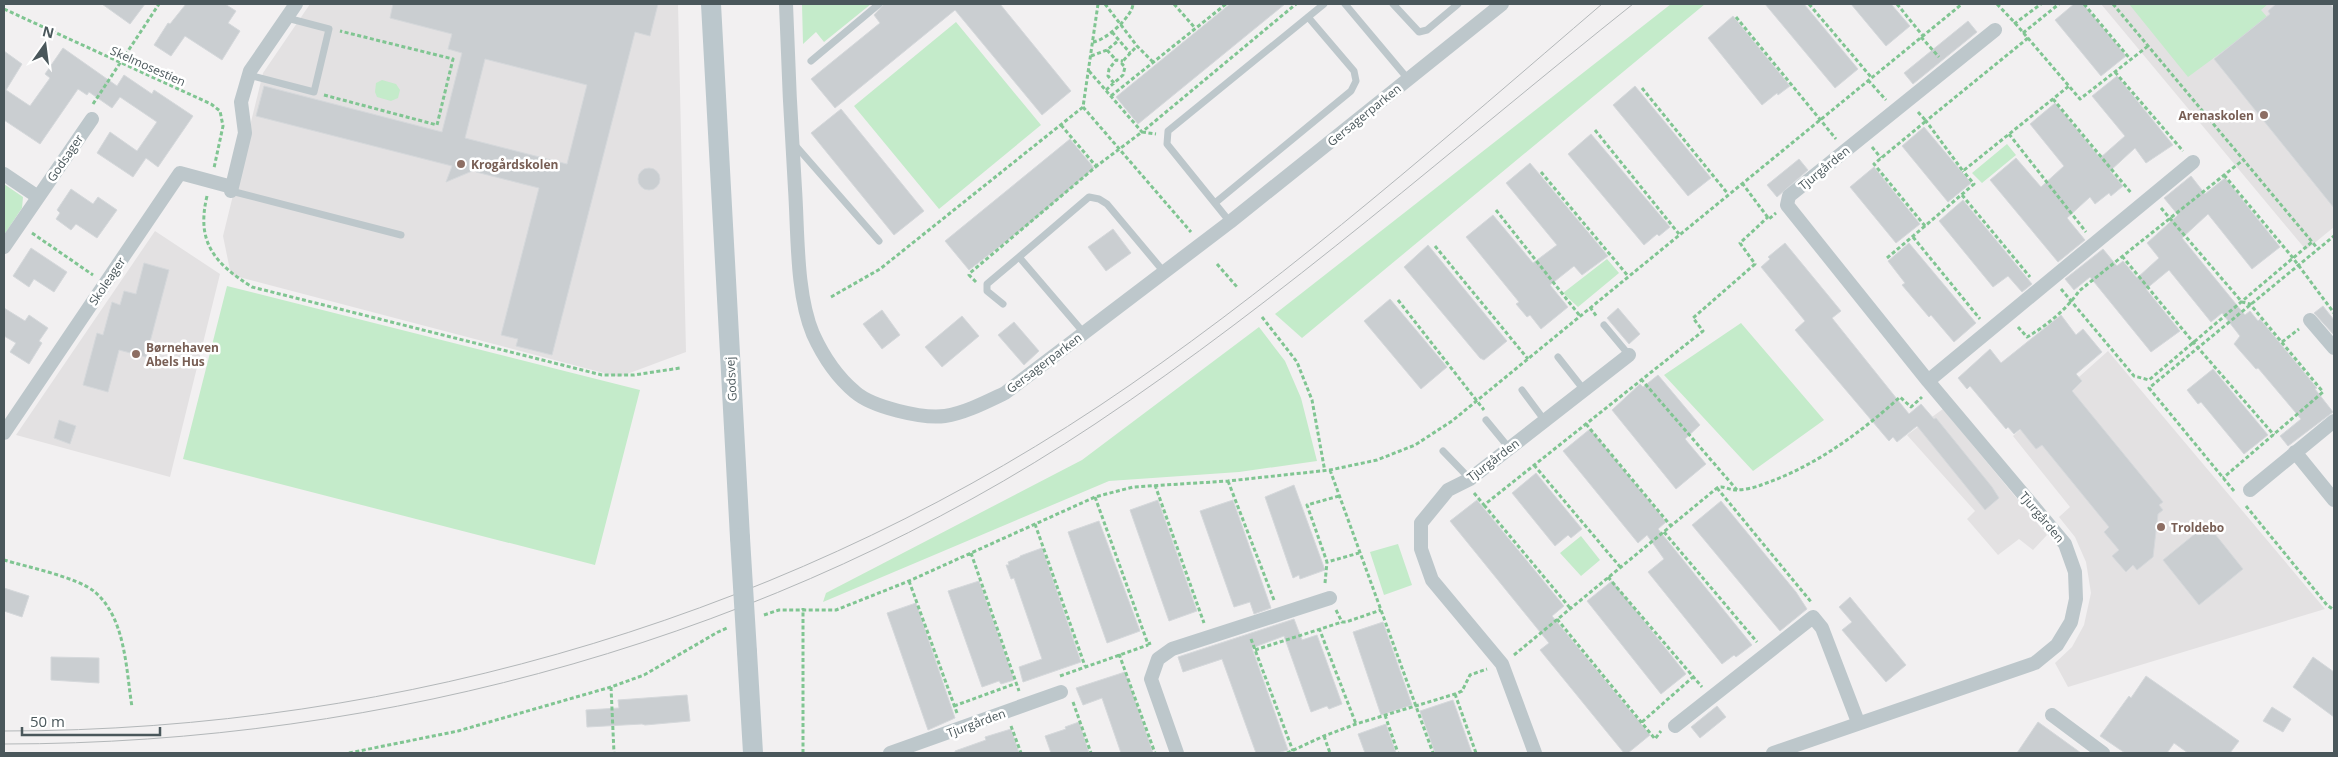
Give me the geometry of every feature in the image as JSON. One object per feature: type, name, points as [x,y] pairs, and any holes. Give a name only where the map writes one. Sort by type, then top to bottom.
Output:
[{"type":"street","points":[[231,189],[245,133],[241,102],[248,75],[296,4]]},
{"type":"street","name":"Godsvej","points":[[711,4],[753,753]]},
{"type":"street","name":"Gersagerparken","points":[[786,4],[801,287],[813,334],[832,369],[856,393],[885,407],[915,416],[944,416],[971,408],[1004,393],[1230,222],[1502,4]]},
{"type":"street","name":"Tjurgården","points":[[1773,753],[1858,722],[2036,663],[2057,645],[2071,622],[2076,599],[2075,572],[2065,544],[1931,384],[1786,205],[1789,196],[1995,30]]},
{"type":"street","name":"Godsager","points":[[4,247],[92,119]]},
{"type":"street","points":[[1931,384],[1989,330],[2193,162]]},
{"type":"street","name":"Skoleager","points":[[4,433],[180,173],[211,181],[231,189]]},
{"type":"street","points":[[4,174],[38,197]]},
{"type":"street","points":[[2310,320],[2334,348]]},
{"type":"street","name":"Tjurgården","points":[[1535,753],[1502,664],[1432,580],[1421,549],[1421,523],[1448,490],[1467,480],[1629,355]]},
{"type":"street","points":[[2245,493],[2334,421]]},
{"type":"street","points":[[2295,452],[2334,500]]},
{"type":"street","points":[[1177,753],[1151,679],[1158,659],[1172,649],[1279,614],[1327,592]]},
{"type":"street","points":[[1674,726],[1813,617],[1822,628],[1858,722]]},
{"type":"street","name":"Tjurgården","points":[[890,753],[1066,691]]},
{"type":"street","points":[[2052,715],[2103,753]]},
{"type":"lane","points":[[810,61],[879,4]]},
{"type":"lane","points":[[1230,222],[1167,144],[1166,135],[1324,4]]},
{"type":"lane","points":[[1345,4],[1408,79]]},
{"type":"lane","points":[[1393,4],[1419,32],[1427,30],[1458,4]]},
{"type":"lane","points":[[1215,203],[1326,113],[1354,86],[1356,75],[1354,71],[1308,17]]},
{"type":"lane","points":[[248,75],[314,92],[329,28],[287,18]]},
{"type":"lane","points":[[792,142],[879,241]]},
{"type":"lane","points":[[231,189],[401,235]]},
{"type":"lane","points":[[1002,304],[988,290],[987,284],[1089,197],[1100,199],[1107,204],[1164,272]]},
{"type":"lane","points":[[1018,257],[1084,333]]},
{"type":"lane","name":"Tjurgården","points":[[1604,325],[1629,355]]},
{"type":"lane","points":[[1558,357],[1584,390]]},
{"type":"lane","points":[[1522,390],[1545,421]]},
{"type":"lane","points":[[1486,420],[1509,448]]},
{"type":"lane","points":[[1443,451],[1467,480]]},
{"type":"path","points":[[92,119],[91,108],[159,4]]},
{"type":"path","points":[[831,297],[880,269],[1083,107],[1098,4]]},
{"type":"path","points":[[1105,4],[1137,46],[1153,62]]},
{"type":"path","points":[[1093,42],[1100,41],[1112,32],[1128,15],[1133,4]]},
{"type":"path","points":[[1174,4],[1195,28]]},
{"type":"path","points":[[1111,96],[1226,4]]},
{"type":"path","points":[[988,290],[982,290],[970,273],[1296,4]]},
{"type":"path","points":[[1809,4],[1895,111]]},
{"type":"path","points":[[1897,4],[1949,67]]},
{"type":"path","points":[[761,616],[778,610],[803,608],[836,610],[908,581],[1095,497],[1133,487],[1324,472],[1377,460],[1415,445],[1452,421],[1962,4]]},
{"type":"path","points":[[1997,4],[2024,33],[2056,5]]},
{"type":"path","points":[[1995,30],[2008,29],[2041,4]]},
{"type":"path","points":[[2084,4],[2132,60]]},
{"type":"path","points":[[2112,4],[2318,249]]},
{"type":"path","name":"Skelmosestien","points":[[4,9],[211,104],[220,111],[223,126],[211,181]]},
{"type":"path","points":[[1736,17],[1846,150]]},
{"type":"path","points":[[2015,23],[2080,99],[2148,46]]},
{"type":"path","points":[[314,92],[437,125],[453,59],[329,28]]},
{"type":"path","points":[[1112,32],[1130,53]]},
{"type":"path","points":[[1925,226],[1874,164],[2028,38]]},
{"type":"path","points":[[1091,56],[1107,50],[1119,40]]},
{"type":"path","points":[[1123,61],[1137,46]]},
{"type":"path","points":[[1107,50],[1116,60],[1123,61]]},
{"type":"path","points":[[1114,82],[1108,72],[1116,60]]},
{"type":"path","points":[[1106,90],[1125,71],[1123,61]]},
{"type":"path","points":[[1089,71],[1142,132],[1166,135]]},
{"type":"path","points":[[2116,72],[2193,162]]},
{"type":"path","points":[[1963,171],[2069,86]]},
{"type":"path","points":[[1642,88],[1728,194]]},
{"type":"path","points":[[2053,99],[2146,200],[2170,218],[2242,302],[2250,304],[2323,392],[2223,478]]},
{"type":"path","points":[[1887,258],[1974,184],[1908,100]]},
{"type":"path","points":[[1083,107],[1194,236]]},
{"type":"path","points":[[1061,125],[1095,165],[1098,166]]},
{"type":"path","points":[[1595,130],[1679,234]]},
{"type":"path","points":[[2009,134],[2095,243]]},
{"type":"path","points":[[2015,325],[2027,337],[2072,302],[2079,291],[2243,160]]},
{"type":"path","points":[[1541,172],[1628,276]]},
{"type":"path","points":[[2224,175],[2293,258],[2297,266],[2334,313]]},
{"type":"path","points":[[211,181],[203,212],[204,234],[212,254],[229,272],[252,287],[602,374],[634,375],[680,368]]},
{"type":"path","points":[[1742,183],[1768,217]]},
{"type":"path","points":[[1962,195],[2039,288]]},
{"type":"path","points":[[1484,505],[1703,331],[1693,318],[1755,264],[1740,243],[1768,217],[1770,219],[1786,205]]},
{"type":"path","points":[[1496,210],[1580,316]]},
{"type":"path","points":[[19,224],[106,284]]},
{"type":"path","points":[[1913,236],[1989,330]]},
{"type":"path","points":[[2245,493],[2223,478],[2149,388],[2334,236]]},
{"type":"path","points":[[2053,278],[2134,376],[2148,380],[2312,242]]},
{"type":"path","points":[[1435,246],[1528,359]]},
{"type":"path","points":[[2122,256],[2193,342],[2274,435]]},
{"type":"path","points":[[1217,264],[1237,287]]},
{"type":"path","points":[[1398,300],[1486,411],[1486,420]]},
{"type":"path","points":[[1262,317],[1297,362],[1312,400],[1324,472]]},
{"type":"path","points":[[2282,342],[2310,320]]},
{"type":"path","points":[[1642,379],[1737,490]]},
{"type":"path","points":[[1287,753],[1356,724],[1455,694],[1462,690],[1470,675],[1502,664],[1717,488],[1723,486],[1737,490],[1760,486],[1800,469],[1864,429],[1900,397],[1911,408],[1931,384]]},
{"type":"path","points":[[1586,424],[1671,526]]},
{"type":"path","points":[[1534,466],[1621,568]]},
{"type":"path","points":[[1330,470],[1433,753]]},
{"type":"path","points":[[1467,480],[1484,505],[1570,608]]},
{"type":"path","points":[[1228,481],[1279,614]]},
{"type":"path","points":[[1155,486],[1208,638]]},
{"type":"path","points":[[1717,488],[1811,600],[1813,617]]},
{"type":"path","points":[[1327,592],[1327,562],[1307,505],[1339,496]]},
{"type":"path","points":[[1095,497],[1148,644],[1158,659]]},
{"type":"path","points":[[2245,505],[2327,605],[2334,610]]},
{"type":"path","points":[[1035,524],[1085,666]]},
{"type":"path","points":[[1664,532],[1766,654]]},
{"type":"path","points":[[971,553],[1024,705]]},
{"type":"path","points":[[1327,562],[1359,553]]},
{"type":"path","points":[[4,560],[75,581],[94,592],[104,603],[109,609],[119,634],[132,708]]},
{"type":"path","points":[[1608,577],[1711,698]]},
{"type":"path","points":[[908,581],[962,727]]},
{"type":"path","points":[[803,608],[803,753]]},
{"type":"path","points":[[1557,619],[1655,739],[1661,731],[1674,726]]},
{"type":"path","points":[[1255,650],[1342,622]]},
{"type":"path","points":[[348,753],[458,732],[611,687],[644,675],[718,632],[735,626]]},
{"type":"path","points":[[1245,626],[1293,751]]},
{"type":"path","points":[[1319,628],[1356,724]]},
{"type":"path","points":[[1054,678],[1148,644]]},
{"type":"path","points":[[1119,654],[1155,753]]},
{"type":"path","points":[[1063,675],[1066,691],[1091,753]]},
{"type":"path","points":[[1642,722],[1693,677]]},
{"type":"path","points":[[954,706],[1017,684]]},
{"type":"path","points":[[611,687],[614,753]]},
{"type":"path","points":[[1019,690],[1028,687]]},
{"type":"path","points":[[1455,694],[1476,753]]},
{"type":"path","points":[[1006,712],[1021,753]]},
{"type":"path","points":[[1385,715],[1398,753]]},
{"type":"path","points":[[1324,736],[1330,753]]},
{"type":"shaded area","name":"Krogårdskolen","points":[[310,4],[678,4],[686,352],[619,377],[231,275],[223,236],[263,73]]},
{"type":"shaded area","name":"Arenaskolen","points":[[2101,4],[2334,4],[2334,227],[2306,250]]},
{"type":"shaded area","name":"Børnehaven Abels Hus","points":[[155,231],[220,274],[170,477],[16,435]]},
{"type":"shaded area","name":"Troldebo","points":[[2108,351],[2325,609],[2068,687],[2055,663],[2072,647],[2084,625],[2091,593],[2086,562],[2075,537],[2059,517],[2070,507],[2013,436]]},
{"type":"shaded area","points":[[1943,409],[2047,535],[2033,550],[2019,539],[1998,555],[1967,519],[1975,511],[1907,435]]},
{"type":"green space","points":[[802,4],[871,4],[824,42],[816,32],[803,44]]},
{"type":"green space","points":[[1671,4],[1705,4],[1302,338],[1275,314]]},
{"type":"green space","points":[[2129,4],[2268,4],[2261,10],[2268,18],[2188,77]]},
{"type":"green space","points":[[956,22],[1041,125],[939,209],[854,106]]},
{"type":"green space","points":[[382,80],[396,84],[400,90],[398,98],[391,101],[377,97],[375,92],[376,83]]},
{"type":"green space","points":[[2007,144],[2016,155],[1982,183],[1972,173]]},
{"type":"green space","points":[[4,184],[23,197],[22,208],[4,235]]},
{"type":"green space","points":[[1607,259],[1619,273],[1578,307],[1563,293]]},
{"type":"green space","points":[[227,286],[640,390],[595,565],[183,459]]},
{"type":"green space","points":[[1741,323],[1824,420],[1753,471],[1664,375]]},
{"type":"green space","points":[[1259,327],[1285,361],[1301,398],[1317,461],[1239,472],[1109,481],[823,602],[826,593],[1082,460]]},
{"type":"green space","points":[[1581,536],[1600,560],[1581,576],[1560,553]]},
{"type":"green space","points":[[1398,544],[1412,585],[1384,595],[1370,552]]},
{"type":"building","points":[[102,4],[145,4],[130,24]]},
{"type":"building","points":[[186,4],[225,4],[236,11],[228,23],[240,31],[222,60],[185,36],[171,56],[154,45],[168,23],[170,24]]},
{"type":"building","points":[[393,4],[658,4],[650,36],[635,32],[552,355],[516,346],[518,339],[501,335],[539,188],[476,172],[477,169],[446,182],[452,166],[256,116],[264,86],[442,132],[462,53],[448,49],[452,34],[390,18]],"holes":[[[485,59],[587,85],[567,164],[465,138]]]},
{"type":"building","points":[[884,4],[1000,4],[1071,91],[1042,115],[955,10],[835,108],[811,79],[880,23],[874,15]]},
{"type":"building","points":[[1230,4],[1285,4],[1138,124],[1116,97]]},
{"type":"building","points":[[1765,4],[1804,4],[1858,69],[1835,88]]},
{"type":"building","points":[[1851,4],[1891,4],[1910,26],[1886,46]]},
{"type":"building","points":[[2074,4],[2083,4],[2126,56],[2101,76],[2055,20]]},
{"type":"building","points":[[2276,4],[2330,4],[2334,9],[2334,208],[2214,59],[2270,14],[2268,11]]},
{"type":"building","points":[[1733,16],[1790,86],[1778,95],[1777,93],[1762,105],[1708,38]]},
{"type":"building","points":[[1968,21],[1977,32],[1913,84],[1904,73]]},
{"type":"building","points":[[63,48],[117,86],[124,75],[152,94],[154,90],[193,116],[158,167],[146,158],[133,177],[97,153],[110,132],[137,151],[157,122],[120,97],[112,108],[89,92],[87,95],[78,89],[40,144],[4,120],[4,51],[22,64],[6,90],[30,106],[50,78],[45,74]]},
{"type":"building","points":[[2117,76],[2173,145],[2146,163],[2135,148],[2110,171],[2123,186],[2111,196],[2109,193],[2095,204],[2090,197],[2067,218],[2085,240],[2058,262],[1990,180],[2016,158],[2041,187],[2064,166],[2030,124],[2055,103],[2100,158],[2125,136],[2092,96]]},
{"type":"building","points":[[1635,86],[1711,178],[1688,196],[1613,105]]},
{"type":"building","points":[[841,109],[924,211],[894,235],[811,133]]},
{"type":"building","points":[[1924,127],[1971,183],[1948,202],[1902,146]]},
{"type":"building","points":[[1591,134],[1670,227],[1659,236],[1657,234],[1644,245],[1568,154]]},
{"type":"building","points":[[1070,139],[1094,168],[1030,223],[969,270],[945,241]]},
{"type":"building","points":[[1799,159],[1808,170],[1777,197],[1767,185]]},
{"type":"building","points":[[1530,163],[1608,256],[1582,275],[1574,266],[1550,285],[1568,307],[1541,329],[1530,315],[1527,317],[1516,304],[1519,302],[1466,237],[1493,215],[1533,263],[1557,245],[1506,183]]},
{"type":"building","points":[[1874,167],[1920,224],[1896,243],[1850,187]]},
{"type":"building","points":[[649,168],[657,171],[660,179],[657,187],[649,190],[641,187],[638,179],[641,171]]},
{"type":"building","points":[[2191,176],[2205,194],[2225,178],[2280,247],[2252,269],[2208,214],[2182,238],[2245,315],[2250,311],[2258,321],[2260,319],[2317,388],[2315,389],[2333,412],[2288,446],[2280,436],[2301,419],[2258,368],[2256,369],[2234,344],[2240,336],[2222,313],[2211,322],[2169,270],[2146,289],[2180,331],[2151,352],[2090,277],[2074,290],[2065,279],[2103,249],[2117,266],[2123,261],[2137,278],[2159,258],[2147,243],[2178,215],[2164,198]]},
{"type":"building","points":[[71,189],[93,204],[98,197],[117,210],[97,238],[76,224],[71,230],[56,219],[60,213],[57,210]]},
{"type":"building","points":[[1963,200],[2032,284],[2022,292],[2008,276],[1993,287],[1939,221]]},
{"type":"building","points":[[1113,229],[1131,253],[1106,271],[1088,247]]},
{"type":"building","points":[[1785,243],[1841,311],[1832,318],[1909,414],[1921,404],[1934,419],[1936,418],[1992,487],[1999,498],[1985,510],[1917,426],[1897,442],[1893,437],[1889,441],[1795,330],[1805,321],[1761,267],[1770,259],[1768,257]]},
{"type":"building","points":[[1909,243],[1976,323],[1954,342],[1931,315],[1929,317],[1902,285],[1905,283],[1888,261]]},
{"type":"building","points":[[1428,245],[1507,341],[1484,360],[1480,358],[1404,267]]},
{"type":"building","points":[[31,248],[67,272],[54,292],[34,279],[29,287],[13,276]]},
{"type":"building","points":[[144,263],[169,270],[146,357],[119,350],[108,392],[83,385],[97,333],[103,335],[112,302],[120,305],[124,291],[136,294]]},
{"type":"building","points":[[1390,299],[1447,367],[1421,389],[1364,321]]},
{"type":"building","points":[[2323,306],[2334,320],[2334,335],[2314,313]]},
{"type":"building","points":[[4,308],[25,321],[29,315],[48,328],[39,341],[42,343],[29,364],[10,352],[16,343],[4,336]]},
{"type":"building","points":[[1618,308],[1640,334],[1629,344],[1607,318]]},
{"type":"building","points":[[882,310],[900,335],[882,349],[863,324]]},
{"type":"building","points":[[2061,315],[2076,335],[2083,329],[2102,352],[2076,374],[2082,381],[2072,391],[2163,502],[2159,505],[2163,510],[2158,514],[2153,557],[2137,570],[2133,565],[2126,572],[2112,556],[2119,550],[2104,532],[2109,527],[2042,445],[2036,449],[2020,429],[2014,434],[2008,427],[2006,429],[1970,386],[1967,389],[1958,378],[1990,349],[2001,363]]},
{"type":"building","points":[[962,316],[979,336],[942,367],[925,347]]},
{"type":"building","points":[[1014,322],[1039,351],[1024,365],[998,335]]},
{"type":"building","points":[[2213,369],[2268,435],[2244,454],[2201,402],[2198,404],[2187,390]]},
{"type":"building","points":[[1658,375],[1700,425],[1685,439],[1706,464],[1676,489],[1612,410],[1640,384],[1643,387]]},
{"type":"building","points":[[59,420],[76,426],[70,444],[54,438]]},
{"type":"building","points":[[1590,429],[1666,522],[1658,529],[1752,645],[1736,657],[1734,655],[1722,664],[1648,572],[1664,559],[1647,535],[1638,543],[1563,451]]},
{"type":"building","points":[[1536,473],[1582,529],[1571,538],[1568,535],[1555,546],[1512,493]]},
{"type":"building","points":[[1294,485],[1325,570],[1300,579],[1299,575],[1293,578],[1265,497]]},
{"type":"building","points":[[1158,500],[1197,611],[1169,621],[1130,510]]},
{"type":"building","points":[[1233,500],[1271,608],[1254,614],[1250,602],[1234,607],[1200,511]]},
{"type":"building","points":[[1477,500],[1564,606],[1552,616],[1650,735],[1628,753],[1624,753],[1540,650],[1549,643],[1450,521]]},
{"type":"building","points":[[1721,501],[1796,592],[1807,609],[1780,631],[1692,525]]},
{"type":"building","points":[[1099,521],[1140,631],[1107,643],[1068,532]]},
{"type":"building","points":[[2207,524],[2243,569],[2199,605],[2163,560]]},
{"type":"building","points":[[1042,548],[1081,662],[1023,682],[1019,667],[1042,659],[1014,578],[1011,579],[1006,565],[1009,565],[1008,562],[1020,556]]},
{"type":"building","points":[[979,581],[1014,680],[1001,684],[999,681],[982,687],[948,591]]},
{"type":"building","points":[[1612,581],[1686,674],[1661,694],[1587,601]]},
{"type":"building","points":[[4,588],[29,596],[22,617],[4,611]]},
{"type":"building","points":[[1850,597],[1906,665],[1886,682],[1842,630],[1852,622],[1839,607]]},
{"type":"building","points":[[916,603],[955,718],[928,730],[887,613]]},
{"type":"building","points":[[1294,619],[1302,640],[1317,635],[1342,704],[1329,709],[1327,706],[1311,712],[1284,636],[1252,648],[1288,750],[1277,753],[1256,753],[1222,659],[1183,672],[1178,657]]},
{"type":"building","points":[[1383,622],[1412,705],[1381,715],[1353,632]]},
{"type":"building","points":[[51,657],[99,658],[99,683],[51,680]]},
{"type":"building","points":[[2313,657],[2334,672],[2334,717],[2293,687]]},
{"type":"building","points":[[1125,672],[1153,753],[1121,753],[1102,698],[1083,705],[1076,688]]},
{"type":"building","points":[[2146,676],[2239,741],[2230,753],[2188,753],[2174,743],[2167,753],[2125,753],[2100,736]]},
{"type":"building","points":[[687,695],[690,721],[587,727],[586,710],[619,708],[618,700]]},
{"type":"building","points":[[1453,700],[1472,753],[1435,753],[1420,711]]},
{"type":"building","points":[[1717,706],[1726,717],[1700,738],[1691,727]]},
{"type":"building","points":[[2272,707],[2291,719],[2283,732],[2263,721]]},
{"type":"building","points":[[1079,722],[1089,753],[1051,753],[1045,736],[1066,729],[1065,727]]},
{"type":"building","points":[[2038,722],[2081,753],[2017,753]]},
{"type":"building","points":[[1386,724],[1396,753],[1365,753],[1358,734]]},
{"type":"building","points":[[1011,729],[1019,753],[955,753],[955,751],[986,740],[985,737]]},
{"type":"tram line","points":[[4,731],[153,725],[302,709],[449,682],[593,644],[734,595],[871,535],[1004,465],[1130,385],[1192,341],[1371,200],[1602,4]]},
{"type":"tram line","points":[[4,744],[148,739],[291,724],[433,699],[573,664],[710,619],[843,564],[972,499],[1095,424],[1165,376],[1302,273],[1633,4]]},
{"type":"place","name":"Arenaskolen","points":[[2264,115]]},
{"type":"place","name":"Krogårdskolen","points":[[461,164]]},
{"type":"place","name":"Børnehaven Abels Hus","points":[[136,354]]},
{"type":"place","name":"Troldebo","points":[[2161,527]]}]
